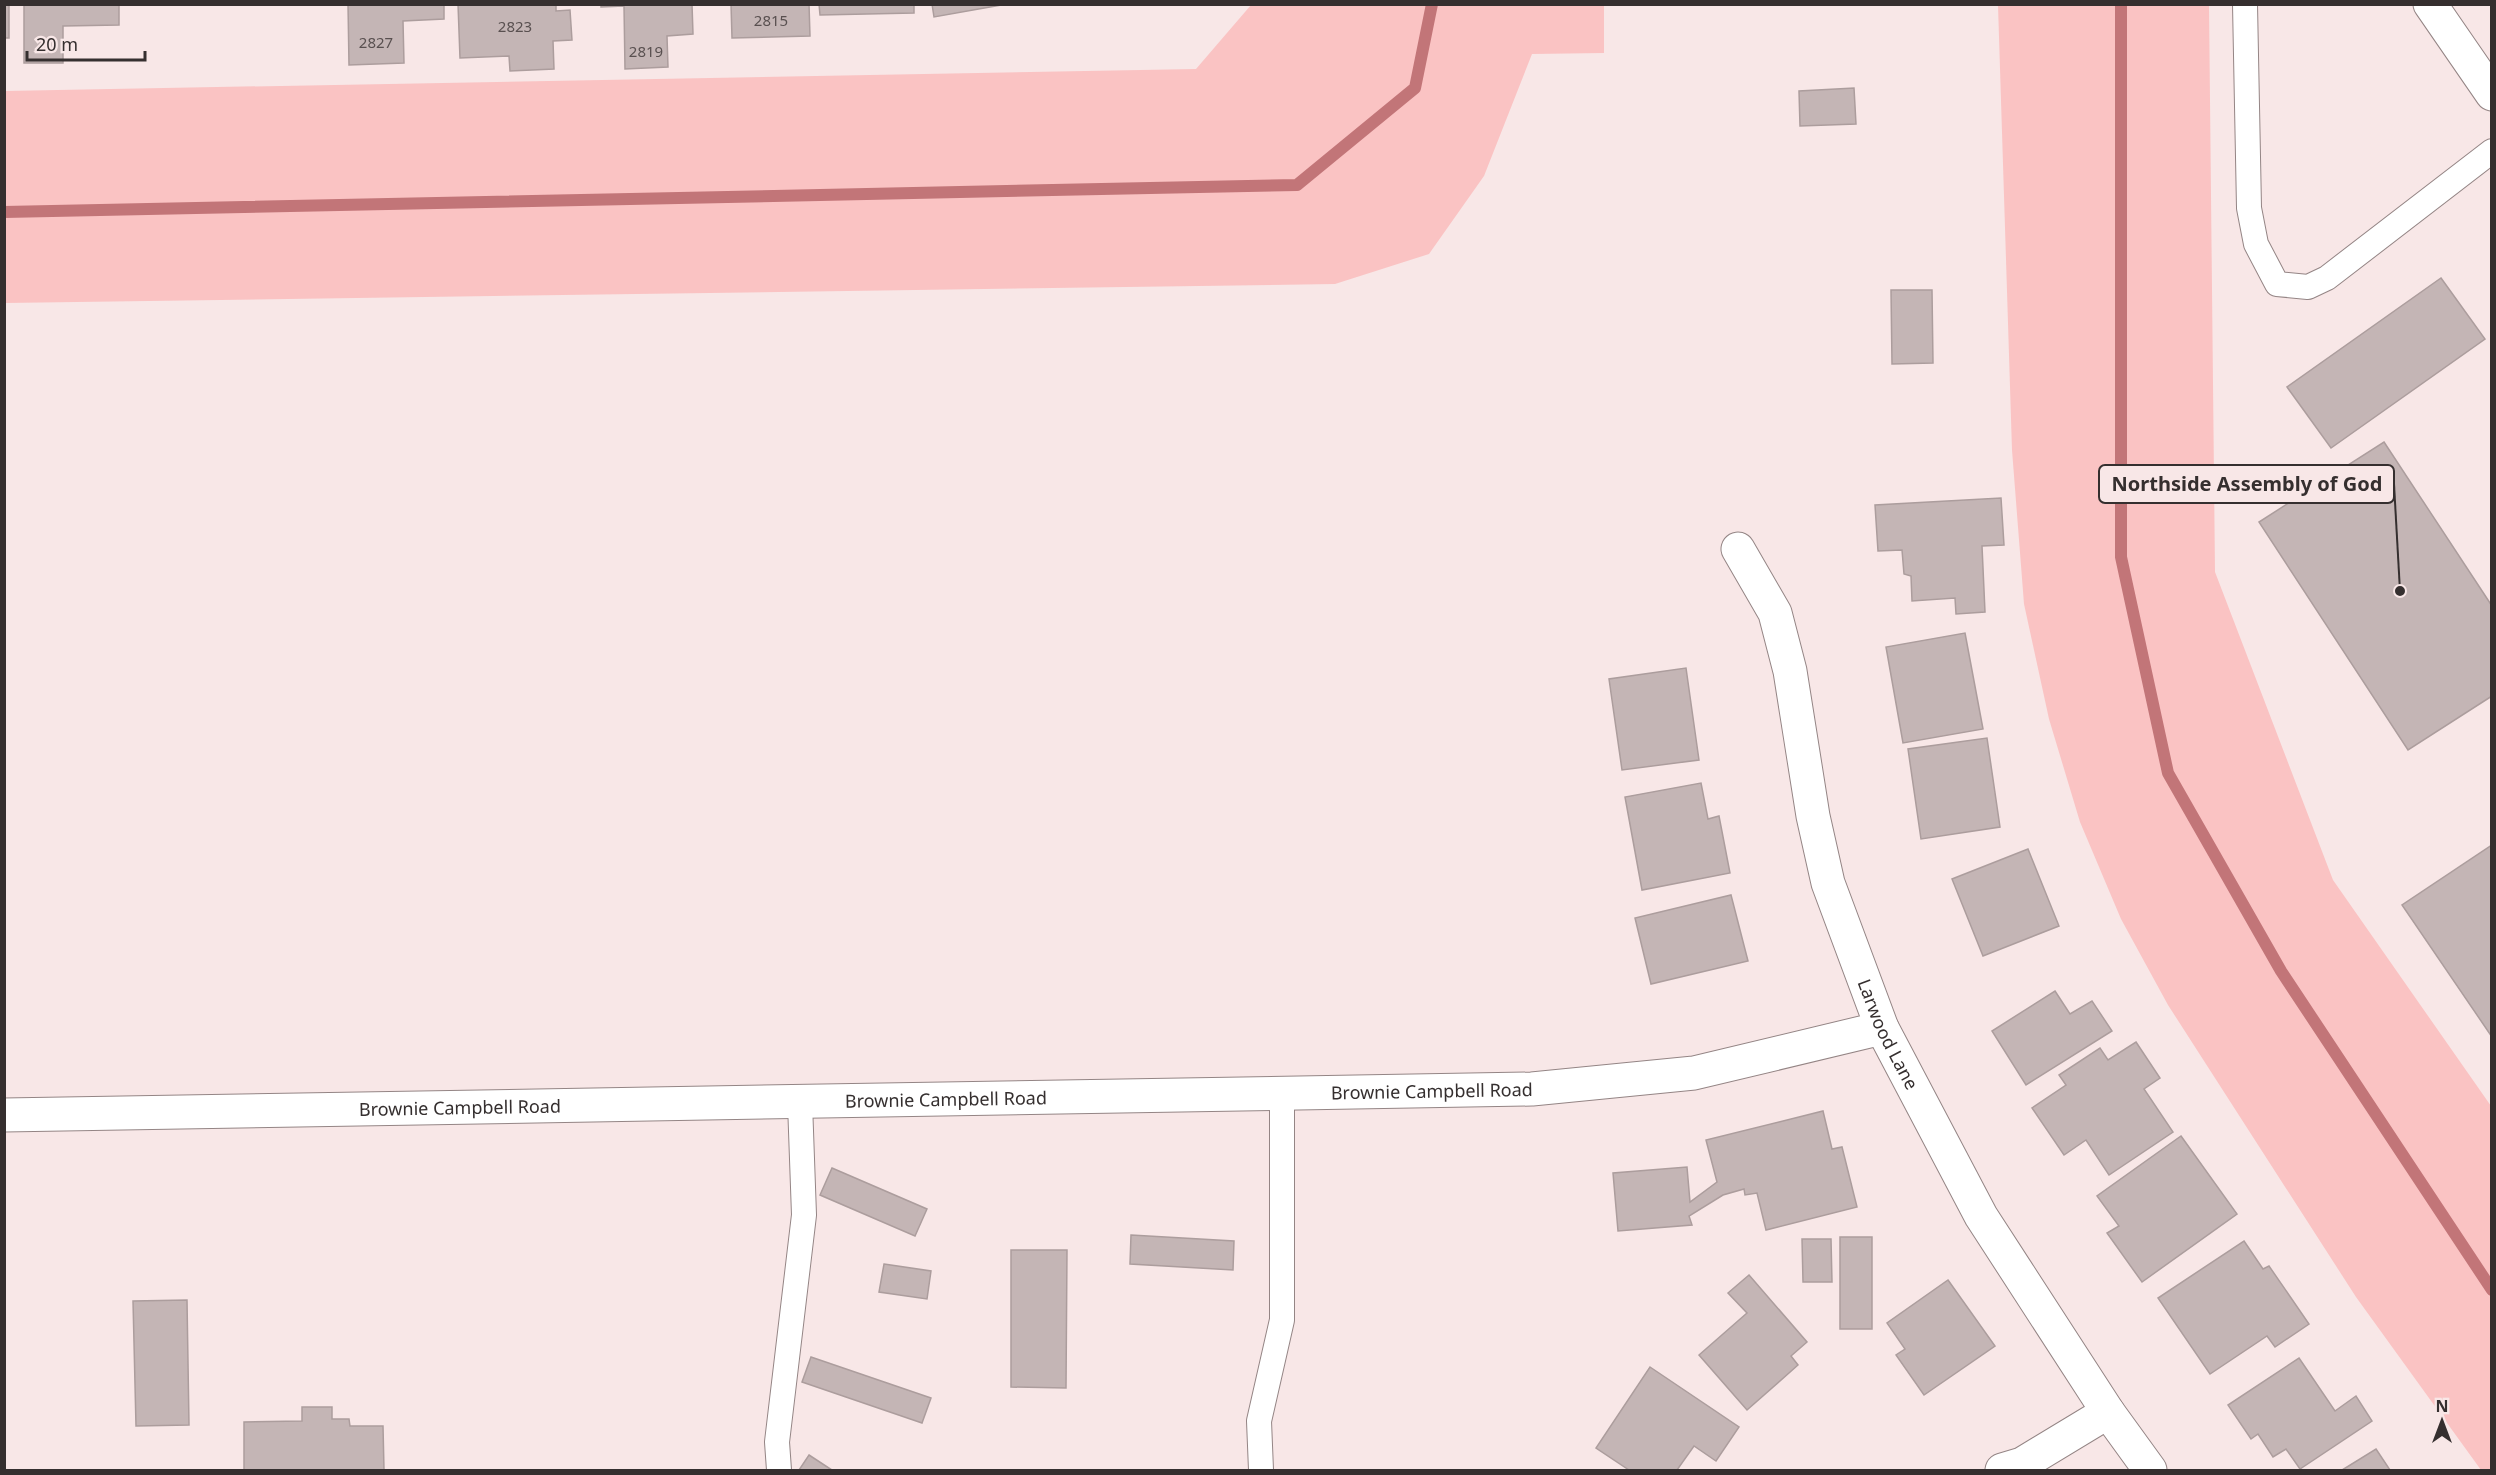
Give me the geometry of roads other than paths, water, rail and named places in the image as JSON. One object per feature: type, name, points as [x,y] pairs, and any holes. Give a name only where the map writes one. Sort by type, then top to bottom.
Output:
[{"type":"street","points":[[2430,4],[2492,94]]},
{"type":"street","name":"Larwood Lane","points":[[1738,549],[1775,613],[1790,671],[1813,816],[1828,883],[1881,1028],[1981,1216],[2108,1413],[2150,1470]]},
{"type":"street","name":"Brownie Campbell Road","points":[[4,1115],[1532,1089],[1694,1073],[1881,1028]]},
{"type":"street","points":[[2002,1470],[2022,1464],[2108,1413]]},
{"type":"lane","points":[[2245,4],[2249,208],[2256,244],[2277,284],[2308,287],[2327,278],[2492,151]]},
{"type":"lane","points":[[1261,1470],[1259,1421],[1282,1320],[1282,1094]]},
{"type":"lane","points":[[779,1470],[777,1442],[804,1215],[800,1103]]},
{"type":"waterway","points":[[4,212],[1297,185],[1415,88],[1432,4]]},
{"type":"waterway","points":[[2121,4],[2121,557],[2168,773],[2281,971],[2492,1290]]},
{"type":"place","name":"Northside Assembly of God","points":[[2400,591]]}]
